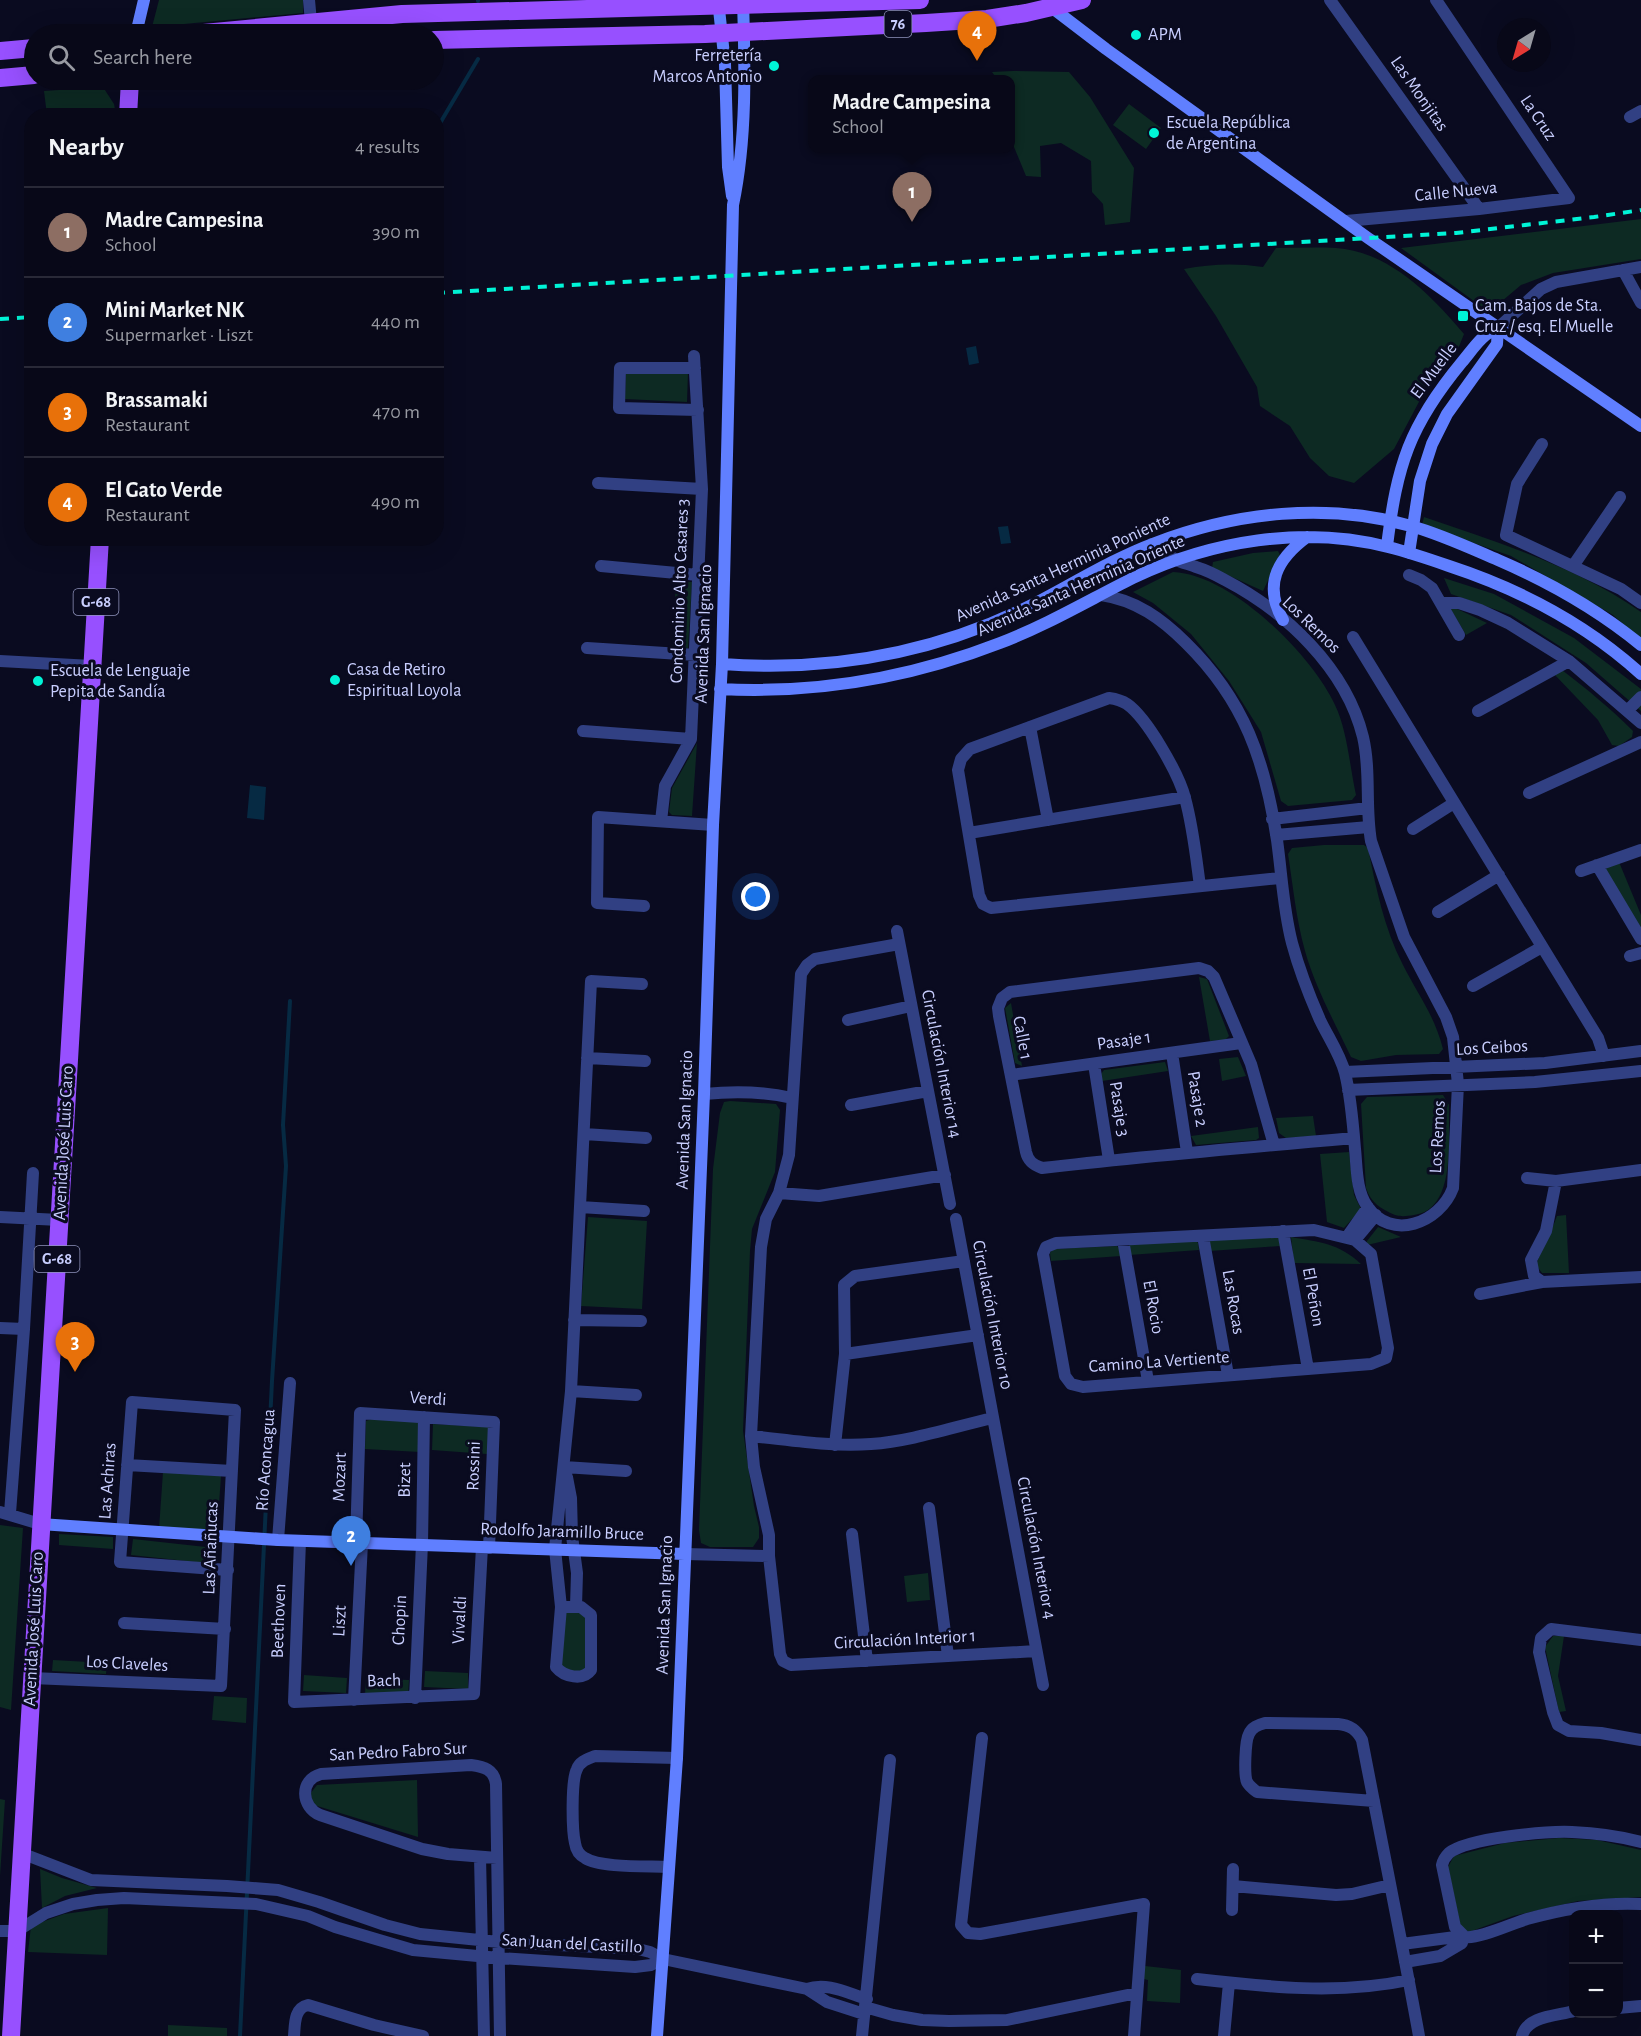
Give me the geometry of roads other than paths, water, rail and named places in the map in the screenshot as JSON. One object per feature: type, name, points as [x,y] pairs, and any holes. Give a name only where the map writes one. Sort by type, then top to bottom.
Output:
[{"type":"main road","name":"76","points":[[283,24],[380,15],[452,12],[744,2],[920,0]]},
{"type":"main road","name":"76","points":[[444,40],[722,33],[987,19],[1083,0]]},
{"type":"main road","points":[[0,51],[24,49]]},
{"type":"main road","points":[[0,78],[24,76]]},
{"type":"main road","points":[[128,108],[129,90]]},
{"type":"main road","name":"Avenida José Luis Caro","points":[[11,2036],[8,1931],[21,1853],[100,546]]},
{"type":"street","points":[[138,24],[144,0]]},
{"type":"street","points":[[309,0],[310,21]]},
{"type":"street","name":"Las Monjitas","points":[[1330,0],[1479,209]]},
{"type":"street","name":"La Cruz","points":[[1436,0],[1569,198]]},
{"type":"street","name":"Avenida San Ignacio","points":[[733,205],[741,146],[744,2]]},
{"type":"street","name":"Avenida San Ignacio","points":[[657,2036],[677,1758],[705,1094],[713,825],[722,664],[733,205],[728,167],[722,33],[718,3]]},
{"type":"street","points":[[1052,7],[1106,50],[1346,221],[1641,426]]},
{"type":"street","name":"Calle Nueva","points":[[1346,221],[1569,198]]},
{"type":"street","points":[[1498,328],[1541,289],[1556,282],[1641,267]]},
{"type":"street","points":[[1623,270],[1641,303]]},
{"type":"street","name":"El Muelle","points":[[1387,546],[1396,482],[1423,416],[1440,389],[1487,333],[1498,328],[1497,344],[1455,401],[1432,444],[1420,481],[1410,553]]},
{"type":"street","name":"Condominio Alto Casares 3","points":[[662,821],[665,786],[691,739],[702,489],[698,410],[695,362],[620,368],[619,408],[698,410]]},
{"type":"street","points":[[1542,444],[1517,484],[1506,535],[1621,589],[1641,603]]},
{"type":"street","points":[[598,483],[702,489]]},
{"type":"street","points":[[1573,566],[1620,497]]},
{"type":"street","name":"Avenida Santa Herminia Poniente","points":[[722,664],[795,666],[874,658],[930,645],[967,633],[1031,605],[1152,544],[1210,525],[1283,514],[1322,512],[1349,514],[1412,526],[1500,561],[1578,600],[1641,645]]},
{"type":"street","points":[[1283,620],[1275,601],[1273,588],[1275,577],[1286,556],[1307,537]]},
{"type":"street","name":"Avenida Santa Herminia Oriente","points":[[720,689],[813,688],[878,679],[932,667],[974,653],[1048,623],[1134,578],[1176,560],[1246,542],[1307,537],[1387,546],[1491,581],[1565,618],[1611,649],[1641,674]]},
{"type":"street","name":"Los Remos","points":[[1152,544],[1176,560],[1227,581],[1264,604],[1306,641],[1325,662],[1355,711],[1366,753],[1368,827],[1371,841],[1404,937],[1446,1017],[1453,1037],[1458,1068],[1454,1179],[1445,1203],[1433,1216],[1413,1224],[1388,1222],[1372,1211]]},
{"type":"street","points":[[1491,581],[1500,561]]},
{"type":"street","points":[[601,566],[698,575]]},
{"type":"street","points":[[1409,575],[1432,588],[1459,635]]},
{"type":"street","points":[[1101,595],[1130,602],[1154,616],[1179,636],[1211,670],[1236,707],[1256,748],[1266,783],[1276,835],[1286,920],[1298,964],[1320,1020],[1345,1072],[1360,1192],[1372,1211],[1351,1238]]},
{"type":"street","points":[[1440,603],[1459,603],[1508,623],[1569,661],[1641,723]]},
{"type":"street","points":[[967,633],[968,645],[974,653]]},
{"type":"street","points":[[1353,637],[1598,1038],[1604,1056]]},
{"type":"street","points":[[587,648],[696,656]]},
{"type":"street","points":[[874,658],[879,669],[878,679]]},
{"type":"street","points":[[0,661],[92,666]]},
{"type":"street","points":[[1478,711],[1569,661]]},
{"type":"street","points":[[1628,710],[1641,697]]},
{"type":"street","points":[[1200,886],[1195,844],[1185,797],[1155,738],[1131,708],[1119,700],[1109,698],[970,749],[961,759],[958,770],[979,895],[983,904],[991,908],[1280,878]]},
{"type":"street","points":[[1030,727],[1048,820]]},
{"type":"street","points":[[584,730],[691,739]]},
{"type":"street","points":[[1529,793],[1641,742]]},
{"type":"street","points":[[969,833],[1185,797]]},
{"type":"street","points":[[1413,829],[1454,803]]},
{"type":"street","points":[[1272,819],[1368,808]]},
{"type":"street","points":[[644,906],[597,903],[598,817],[713,825]]},
{"type":"street","points":[[1276,835],[1368,827]]},
{"type":"street","points":[[1581,871],[1641,850]]},
{"type":"street","points":[[1597,865],[1641,939]]},
{"type":"street","points":[[1438,912],[1499,875]]},
{"type":"street","name":"Circulación Interior 14","points":[[897,931],[950,1204]]},
{"type":"street","points":[[769,1556],[768,1529],[754,1467],[751,1436],[761,1247],[766,1219],[779,1193],[789,1155],[801,974],[815,959],[899,944]]},
{"type":"street","points":[[1473,986],[1542,947]]},
{"type":"street","name":"Calle 1","points":[[1274,1145],[1251,1064],[1214,977],[1208,971],[1199,968],[1010,992],[1002,998],[998,1008],[1026,1152],[1033,1164],[1042,1168],[1187,1152],[1274,1145],[1354,1138]]},
{"type":"street","points":[[561,1607],[576,1606],[591,1616],[591,1670],[587,1675],[567,1675],[561,1673],[556,1667],[561,1607],[555,1550],[571,1392],[591,981],[642,984]]},
{"type":"street","points":[[848,1020],[911,1006]]},
{"type":"street","name":"Pasaje 1","points":[[1011,1075],[1241,1043]]},
{"type":"street","name":"Los Ceibos","points":[[1345,1072],[1545,1063],[1641,1051]]},
{"type":"street","name":"Pasaje 2","points":[[1172,1053],[1187,1152]]},
{"type":"street","points":[[587,1058],[645,1061]]},
{"type":"street","name":"Pasaje 3","points":[[1094,1064],[1109,1160]]},
{"type":"street","name":"Los Ceibos","points":[[1348,1090],[1568,1080],[1641,1071]]},
{"type":"street","points":[[705,1094],[738,1091],[767,1092],[792,1098]]},
{"type":"street","points":[[851,1105],[928,1091]]},
{"type":"street","points":[[584,1134],[646,1138]]},
{"type":"street","points":[[1527,1178],[1556,1181],[1641,1170]]},
{"type":"street","points":[[5,1512],[24,1329],[33,1173]]},
{"type":"street","points":[[779,1193],[819,1196],[945,1175]]},
{"type":"street","points":[[1542,1282],[1534,1276],[1531,1260],[1546,1231],[1556,1181]]},
{"type":"street","points":[[580,1207],[644,1211]]},
{"type":"street","points":[[0,1217],[59,1220]]},
{"type":"street","name":"Circulación Interior 10","points":[[956,1219],[993,1418]]},
{"type":"street","name":"Camino La Vertiente","points":[[1314,1230],[1351,1238],[1371,1254],[1388,1348],[1386,1358],[1371,1364],[1083,1387],[1071,1384],[1065,1376],[1043,1254],[1046,1247],[1056,1243],[1283,1231],[1314,1230]]},
{"type":"street","name":"El Peñon","points":[[1283,1231],[1308,1369]]},
{"type":"street","name":"Las Rocas","points":[[1203,1236],[1228,1375]]},
{"type":"street","name":"El Rocio","points":[[1122,1240],[1148,1382]]},
{"type":"street","points":[[834,1445],[845,1354],[844,1285],[855,1276],[964,1261]]},
{"type":"street","points":[[1480,1294],[1542,1282],[1641,1277]]},
{"type":"street","points":[[574,1320],[641,1320]]},
{"type":"street","points":[[0,1328],[24,1329]]},
{"type":"street","points":[[845,1354],[978,1335]]},
{"type":"street","name":"Río Aconcagua","points":[[278,1540],[290,1383]]},
{"type":"street","points":[[571,1392],[636,1395]]},
{"type":"street","name":"Las Añañucas","points":[[132,1402],[235,1410],[221,1686]]},
{"type":"street","name":"Las Achiras","points":[[132,1402],[120,1562],[228,1570]]},
{"type":"street","name":"Verdi","points":[[360,1413],[494,1422]]},
{"type":"street","name":"Mozart","points":[[359,1542],[360,1413]]},
{"type":"street","name":"Bizet","points":[[422,1544],[424,1417]]},
{"type":"street","points":[[751,1436],[834,1445],[872,1444],[909,1438],[993,1418]]},
{"type":"street","name":"Circulación Interior 4","points":[[993,1418],[1043,1685]]},
{"type":"street","name":"Rossini","points":[[486,1548],[494,1422]]},
{"type":"street","points":[[127,1465],[232,1471]]},
{"type":"street","points":[[564,1467],[626,1471]]},
{"type":"street","points":[[564,1467],[571,1498],[573,1551],[577,1573],[576,1606]]},
{"type":"street","points":[[929,1508],[948,1656]]},
{"type":"street","name":"Rodolfo Jaramillo Bruce","points":[[5,1512],[40,1524],[278,1540],[769,1556]]},
{"type":"street","points":[[852,1534],[867,1661]]},
{"type":"street","name":"Beethoven","points":[[294,1702],[300,1541]]},
{"type":"street","name":"Liszt","points":[[354,1700],[359,1542]]},
{"type":"street","name":"Chopin","points":[[415,1698],[422,1544]]},
{"type":"street","name":"Vivaldi","points":[[474,1694],[486,1548]]},
{"type":"street","name":"Circulación Interior 1","points":[[769,1556],[780,1654],[783,1661],[791,1665],[1036,1651]]},
{"type":"street","points":[[124,1623],[225,1629]]},
{"type":"street","points":[[1641,1640],[1553,1629],[1542,1636],[1539,1647],[1554,1717],[1562,1729],[1641,1740]]},
{"type":"street","name":"Los Claveles","points":[[32,1678],[221,1686]]},
{"type":"street","name":"Bach","points":[[294,1702],[474,1694]]},
{"type":"street","points":[[1374,1801],[1257,1792],[1249,1785],[1245,1777],[1246,1743],[1249,1733],[1256,1726],[1265,1723],[1338,1724],[1350,1726],[1358,1732],[1362,1740],[1374,1801],[1390,1885],[1402,1944],[1419,2036]]},
{"type":"street","points":[[981,1738],[961,1925],[968,1933],[980,1934],[1144,1904],[1134,2036]]},
{"type":"street","points":[[668,1867],[600,1864],[583,1857],[574,1842],[573,1786],[578,1766],[586,1759],[595,1756],[677,1758]]},
{"type":"street","points":[[862,2036],[890,1760]]},
{"type":"street","name":"San Pedro Fabro Sur","points":[[480,1857],[422,1849],[320,1815],[309,1808],[305,1794],[310,1780],[321,1774],[484,1767],[494,1774],[496,1784],[497,1858]]},
{"type":"street","points":[[1405,1962],[1448,1953],[1462,1943],[1463,1936],[1455,1927],[1443,1869],[1443,1861],[1451,1852],[1507,1836],[1554,1832],[1602,1834],[1641,1842]]},
{"type":"street","name":"San Juan del Castillo","points":[[8,1931],[46,1913],[73,1904],[124,1898],[256,1905],[308,1916],[335,1927],[413,1950],[483,1957],[643,1967],[663,1959],[638,1949],[499,1942],[420,1934],[278,1890],[105,1882],[74,1874],[21,1853]]},
{"type":"street","points":[[484,2036],[480,1857],[497,1858],[500,2036]]},
{"type":"street","points":[[1232,1910],[1233,1869]]},
{"type":"street","points":[[105,1882],[102,1890],[105,1900]]},
{"type":"street","points":[[1233,1886],[1345,1895],[1390,1885]]},
{"type":"street","points":[[1402,1944],[1463,1936],[1473,1937],[1511,1924],[1570,1909],[1641,1904]]},
{"type":"street","points":[[542,1961],[543,1944]]},
{"type":"street","points":[[663,1959],[807,1989],[827,2002],[865,2007],[922,2020],[1007,2020],[1137,1993]]},
{"type":"street","points":[[1197,1979],[1339,1989],[1384,1985],[1408,1980]]},
{"type":"street","points":[[1224,2036],[1229,1983]]},
{"type":"street","points":[[294,2036],[296,2018],[300,2008],[304,2005],[312,2006],[374,2031],[423,2036]]},
{"type":"street","points":[[1623,2008],[1641,2006]]},
{"type":"street","points":[[1522,2036],[1524,2028],[1530,2022],[1569,2013]]},
{"type":"water","points":[[976,346],[979,363],[969,365],[966,348]]},
{"type":"water","points":[[1008,526],[1011,543],[1001,544],[998,527]]},
{"type":"water","points":[[250,785],[266,787],[264,820],[247,818]]},
{"type":"waterway","points":[[444,116],[478,59]]},
{"type":"waterway","points":[[240,2036],[272,1381],[286,1166],[283,1125],[290,1001]]},
{"type":"railway","points":[[444,293],[1456,233],[1641,210]]},
{"type":"railway","points":[[0,319],[24,318]]},
{"type":"place","name":"APM","points":[[1136,35]]},
{"type":"place","name":"El Gato Verde","points":[[977,61]]},
{"type":"place","name":"Ferretería Marcos Antonio","points":[[774,66]]},
{"type":"place","name":"Escuela República de Argentina","points":[[1154,133]]},
{"type":"place","name":"Madre Campesina","points":[[912,222]]},
{"type":"place","name":"Cam. Bajos de Sta. Cruz / esq. El Muelle","points":[[1463,316]]},
{"type":"place","name":"Casa de Retiro Espiritual Loyola","points":[[335,680]]},
{"type":"place","name":"Escuela de Lenguaje Pepita de Sandía","points":[[38,681]]},
{"type":"place","name":"Brassamaki","points":[[75,1372]]},
{"type":"place","name":"Mini Market NK","points":[[351,1566]]}]
